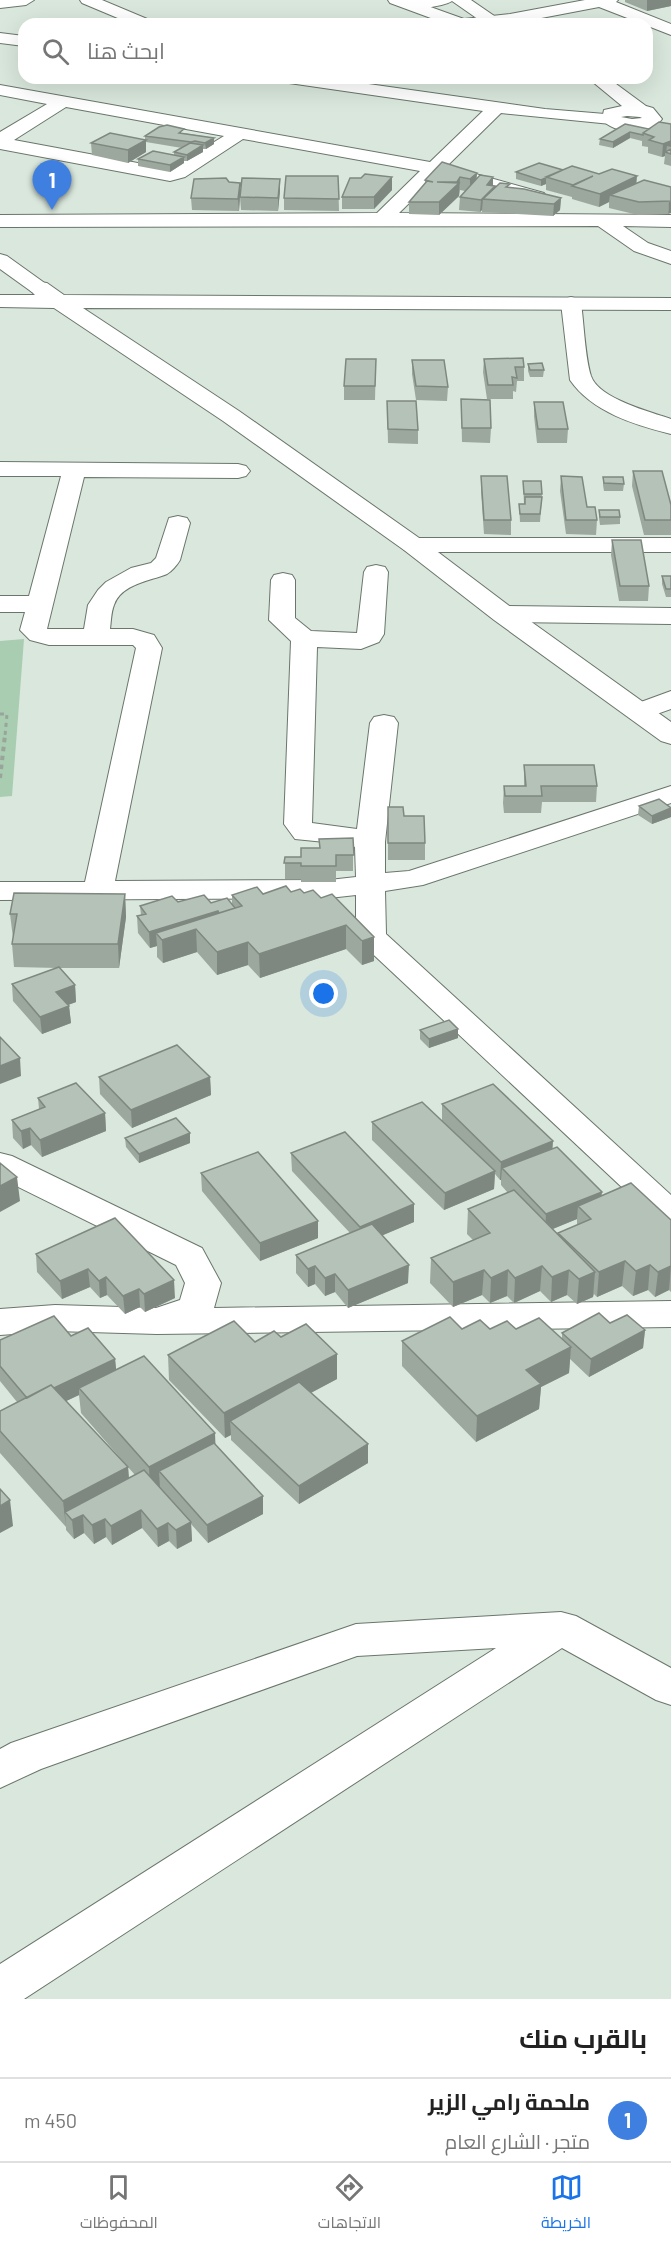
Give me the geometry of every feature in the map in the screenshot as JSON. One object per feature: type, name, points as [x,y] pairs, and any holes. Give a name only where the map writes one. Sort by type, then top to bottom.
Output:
[{"type":"main road","points":[[401,2],[444,0]]},
{"type":"main road","points":[[459,0],[496,18]]},
{"type":"main road","points":[[481,0],[500,18]]},
{"type":"main road","points":[[591,84],[620,123],[650,118]]},
{"type":"main road","points":[[595,84],[671,130]]},
{"type":"main road","points":[[0,287],[48,294],[195,302],[671,304]]},
{"type":"main road","points":[[0,301],[48,294],[671,288]]},
{"type":"main road","points":[[48,294],[231,416],[413,545],[503,614],[671,735]]},
{"type":"main road","points":[[109,335],[123,322],[137,315],[195,302]]},
{"type":"street","points":[[2,2],[26,0]]},
{"type":"street","points":[[88,0],[132,18]]},
{"type":"street","points":[[523,18],[602,1],[642,18]]},
{"type":"street","points":[[401,2],[446,18]]},
{"type":"street","points":[[653,22],[671,30]]},
{"type":"street","points":[[0,38],[18,40]]},
{"type":"street","points":[[331,84],[561,116],[613,115]]},
{"type":"street","points":[[0,90],[60,103],[433,168],[522,192],[607,219]]},
{"type":"street","points":[[60,103],[4,137],[4,144],[170,175],[178,173],[239,134]]},
{"type":"street","points":[[382,219],[497,107]]},
{"type":"street","points":[[607,219],[607,225],[641,247],[671,258]]},
{"type":"street","points":[[0,220],[607,219],[671,221]]},
{"type":"street","points":[[0,260],[48,294]]},
{"type":"street","points":[[571,303],[581,380],[596,395],[619,409],[671,428]]},
{"type":"street","points":[[0,469],[238,471]]},
{"type":"street","points":[[74,470],[33,630],[49,638],[133,637],[145,640],[149,648],[98,890]]},
{"type":"street","points":[[96,637],[100,605],[107,595],[115,587],[140,573],[160,568],[168,560],[178,523]]},
{"type":"street","points":[[413,545],[671,545]]},
{"type":"street","points":[[283,580],[282,620],[304,639],[361,641],[370,637],[376,572]]},
{"type":"street","points":[[0,604],[40,604]]},
{"type":"street","points":[[503,614],[671,616]]},
{"type":"street","points":[[304,639],[298,824],[305,833],[347,835],[370,843]]},
{"type":"street","points":[[640,712],[671,699]]},
{"type":"street","points":[[384,723],[370,843],[371,936],[671,1214]]},
{"type":"street","points":[[0,891],[329,889],[413,879],[671,794]]},
{"type":"street","points":[[0,1164],[189,1257],[203,1283],[196,1308],[157,1321]]},
{"type":"street","points":[[0,1322],[55,1318],[157,1321],[671,1314]]},
{"type":"street","points":[[0,1989],[561,1628]]},
{"type":"street","points":[[0,1770],[26,1756],[356,1640],[561,1628],[671,1688]]},
{"type":"path","points":[[0,714],[7,714],[0,778]]},
{"type":"green space","points":[[24,639],[12,796],[0,797],[0,641]]},
{"type":"building","points":[[659,122],[671,124],[671,141],[663,144],[649,140],[654,137],[643,133]]},
{"type":"building","points":[[625,124],[649,129],[643,135],[630,132],[613,142],[600,139]]},
{"type":"building","points":[[167,125],[184,129],[179,133],[214,138],[205,143],[145,136]]},
{"type":"building","points":[[110,133],[146,140],[128,150],[91,143]]},
{"type":"building","points":[[190,143],[203,145],[187,155],[174,152]]},
{"type":"building","points":[[153,151],[184,157],[170,165],[138,159]]},
{"type":"building","points":[[442,162],[477,173],[470,179],[460,177],[457,182],[437,182],[459,183],[439,202],[409,202],[427,181],[433,182],[425,180]]},
{"type":"building","points":[[539,163],[563,170],[541,180],[516,172]]},
{"type":"building","points":[[572,166],[599,174],[612,169],[637,176],[600,194],[572,186],[593,176],[573,185],[546,177]]},
{"type":"building","points":[[365,174],[392,177],[374,197],[342,197],[350,178],[361,178]]},
{"type":"building","points":[[480,175],[493,177],[487,185],[495,186],[481,200],[460,197]]},
{"type":"building","points":[[286,176],[338,176],[339,199],[284,198]]},
{"type":"building","points":[[226,178],[229,182],[240,183],[238,199],[191,198],[194,179]]},
{"type":"building","points":[[242,178],[280,179],[278,198],[240,197]]},
{"type":"building","points":[[644,180],[671,187],[671,201],[639,202],[610,195]]},
{"type":"building","points":[[500,183],[510,184],[506,187],[561,198],[554,204],[483,199]]},
{"type":"building","points":[[523,358],[524,367],[515,367],[517,378],[512,377],[513,385],[488,385],[484,359]]},
{"type":"building","points":[[346,359],[376,359],[375,386],[344,386]]},
{"type":"building","points":[[412,360],[444,360],[448,387],[416,386]]},
{"type":"building","points":[[542,363],[544,370],[530,370],[528,364]]},
{"type":"building","points":[[461,399],[490,400],[491,428],[462,428]]},
{"type":"building","points":[[387,401],[416,401],[418,430],[388,429]]},
{"type":"building","points":[[534,402],[563,402],[568,429],[538,429]]},
{"type":"building","points":[[633,471],[662,471],[671,505],[671,520],[645,520]]},
{"type":"building","points":[[481,476],[507,476],[511,520],[484,520]]},
{"type":"building","points":[[561,476],[582,477],[587,507],[595,507],[597,520],[566,520]]},
{"type":"building","points":[[603,477],[623,477],[624,484],[604,483]]},
{"type":"building","points":[[523,481],[541,481],[542,494],[524,494]]},
{"type":"building","points":[[525,497],[542,497],[540,514],[520,514],[519,504],[525,504]]},
{"type":"building","points":[[599,510],[619,510],[620,517],[600,517]]},
{"type":"building","points":[[612,540],[641,540],[649,586],[620,586]]},
{"type":"building","points":[[662,576],[671,576],[671,589],[666,589]]},
{"type":"building","points":[[524,765],[594,765],[597,786],[541,786],[542,796],[505,796],[504,786],[526,786]]},
{"type":"building","points":[[659,799],[671,808],[652,816],[639,806]]},
{"type":"building","points":[[388,807],[403,807],[404,816],[424,816],[425,843],[388,843]]},
{"type":"building","points":[[353,838],[354,855],[336,855],[336,866],[301,866],[301,863],[284,863],[285,857],[301,857],[301,848],[320,848],[319,839]]},
{"type":"building","points":[[286,886],[291,892],[300,889],[304,893],[313,890],[321,898],[332,894],[374,937],[362,941],[346,925],[259,954],[248,942],[217,952],[196,929],[162,940],[156,933],[242,906],[232,895],[257,887],[263,894]]},
{"type":"building","points":[[14,893],[125,894],[118,944],[12,944],[17,914],[10,914]]},
{"type":"building","points":[[204,895],[211,903],[227,898],[235,908],[149,932],[137,916],[146,914],[140,906],[172,896],[178,902]]},
{"type":"building","points":[[59,967],[75,985],[56,992],[69,1006],[40,1017],[12,984]]},
{"type":"building","points":[[449,1020],[458,1029],[429,1039],[420,1030]]},
{"type":"building","points":[[0,1037],[20,1058],[0,1066]]},
{"type":"building","points":[[177,1045],[210,1077],[131,1110],[99,1077]]},
{"type":"building","points":[[76,1083],[105,1113],[40,1140],[30,1128],[21,1131],[12,1120],[45,1107],[38,1098]]},
{"type":"building","points":[[493,1084],[553,1141],[501,1162],[442,1104]]},
{"type":"building","points":[[422,1102],[495,1171],[445,1193],[372,1122]]},
{"type":"building","points":[[176,1118],[190,1133],[139,1154],[125,1138]]},
{"type":"building","points":[[345,1132],[414,1204],[360,1227],[291,1153]]},
{"type":"building","points":[[557,1147],[602,1192],[546,1214],[502,1168]]},
{"type":"building","points":[[258,1152],[318,1221],[260,1243],[201,1173]]},
{"type":"building","points":[[0,1163],[17,1177],[0,1186]]},
{"type":"building","points":[[631,1183],[671,1220],[671,1266],[658,1272],[650,1265],[636,1271],[625,1261],[599,1272],[558,1233],[591,1219],[578,1206]]},
{"type":"building","points":[[514,1190],[595,1272],[579,1279],[569,1270],[552,1277],[542,1266],[515,1278],[508,1270],[491,1278],[484,1270],[453,1282],[431,1258],[490,1233],[468,1209]]},
{"type":"building","points":[[115,1218],[174,1280],[144,1294],[139,1289],[123,1296],[106,1277],[99,1281],[88,1269],[60,1281],[36,1254]]},
{"type":"building","points":[[372,1224],[409,1265],[348,1290],[335,1274],[325,1278],[315,1266],[308,1269],[296,1255]]},
{"type":"building","points":[[599,1313],[610,1323],[627,1315],[645,1330],[591,1359],[562,1333]]},
{"type":"building","points":[[54,1316],[71,1336],[88,1328],[115,1359],[54,1388],[51,1385],[27,1398],[0,1366],[0,1340]]},
{"type":"building","points":[[450,1317],[462,1329],[480,1320],[490,1329],[507,1321],[516,1329],[539,1318],[571,1347],[526,1370],[541,1384],[477,1416],[402,1341]]},
{"type":"building","points":[[234,1321],[255,1342],[274,1331],[281,1337],[306,1324],[337,1354],[224,1413],[168,1355]]},
{"type":"building","points":[[144,1356],[215,1433],[149,1467],[79,1388]]},
{"type":"building","points":[[299,1382],[368,1444],[299,1486],[230,1421]]},
{"type":"building","points":[[51,1385],[128,1467],[63,1501],[0,1431],[0,1411]]},
{"type":"building","points":[[214,1443],[263,1496],[207,1525],[159,1471]]},
{"type":"building","points":[[144,1470],[191,1522],[176,1530],[168,1523],[157,1529],[141,1510],[111,1526],[105,1519],[92,1525],[83,1515],[72,1520],[65,1512]]},
{"type":"building","points":[[0,1489],[10,1500],[0,1506]]},
{"type":"place","name":"ملحمة رامي الزير","points":[[52,210]]}]
